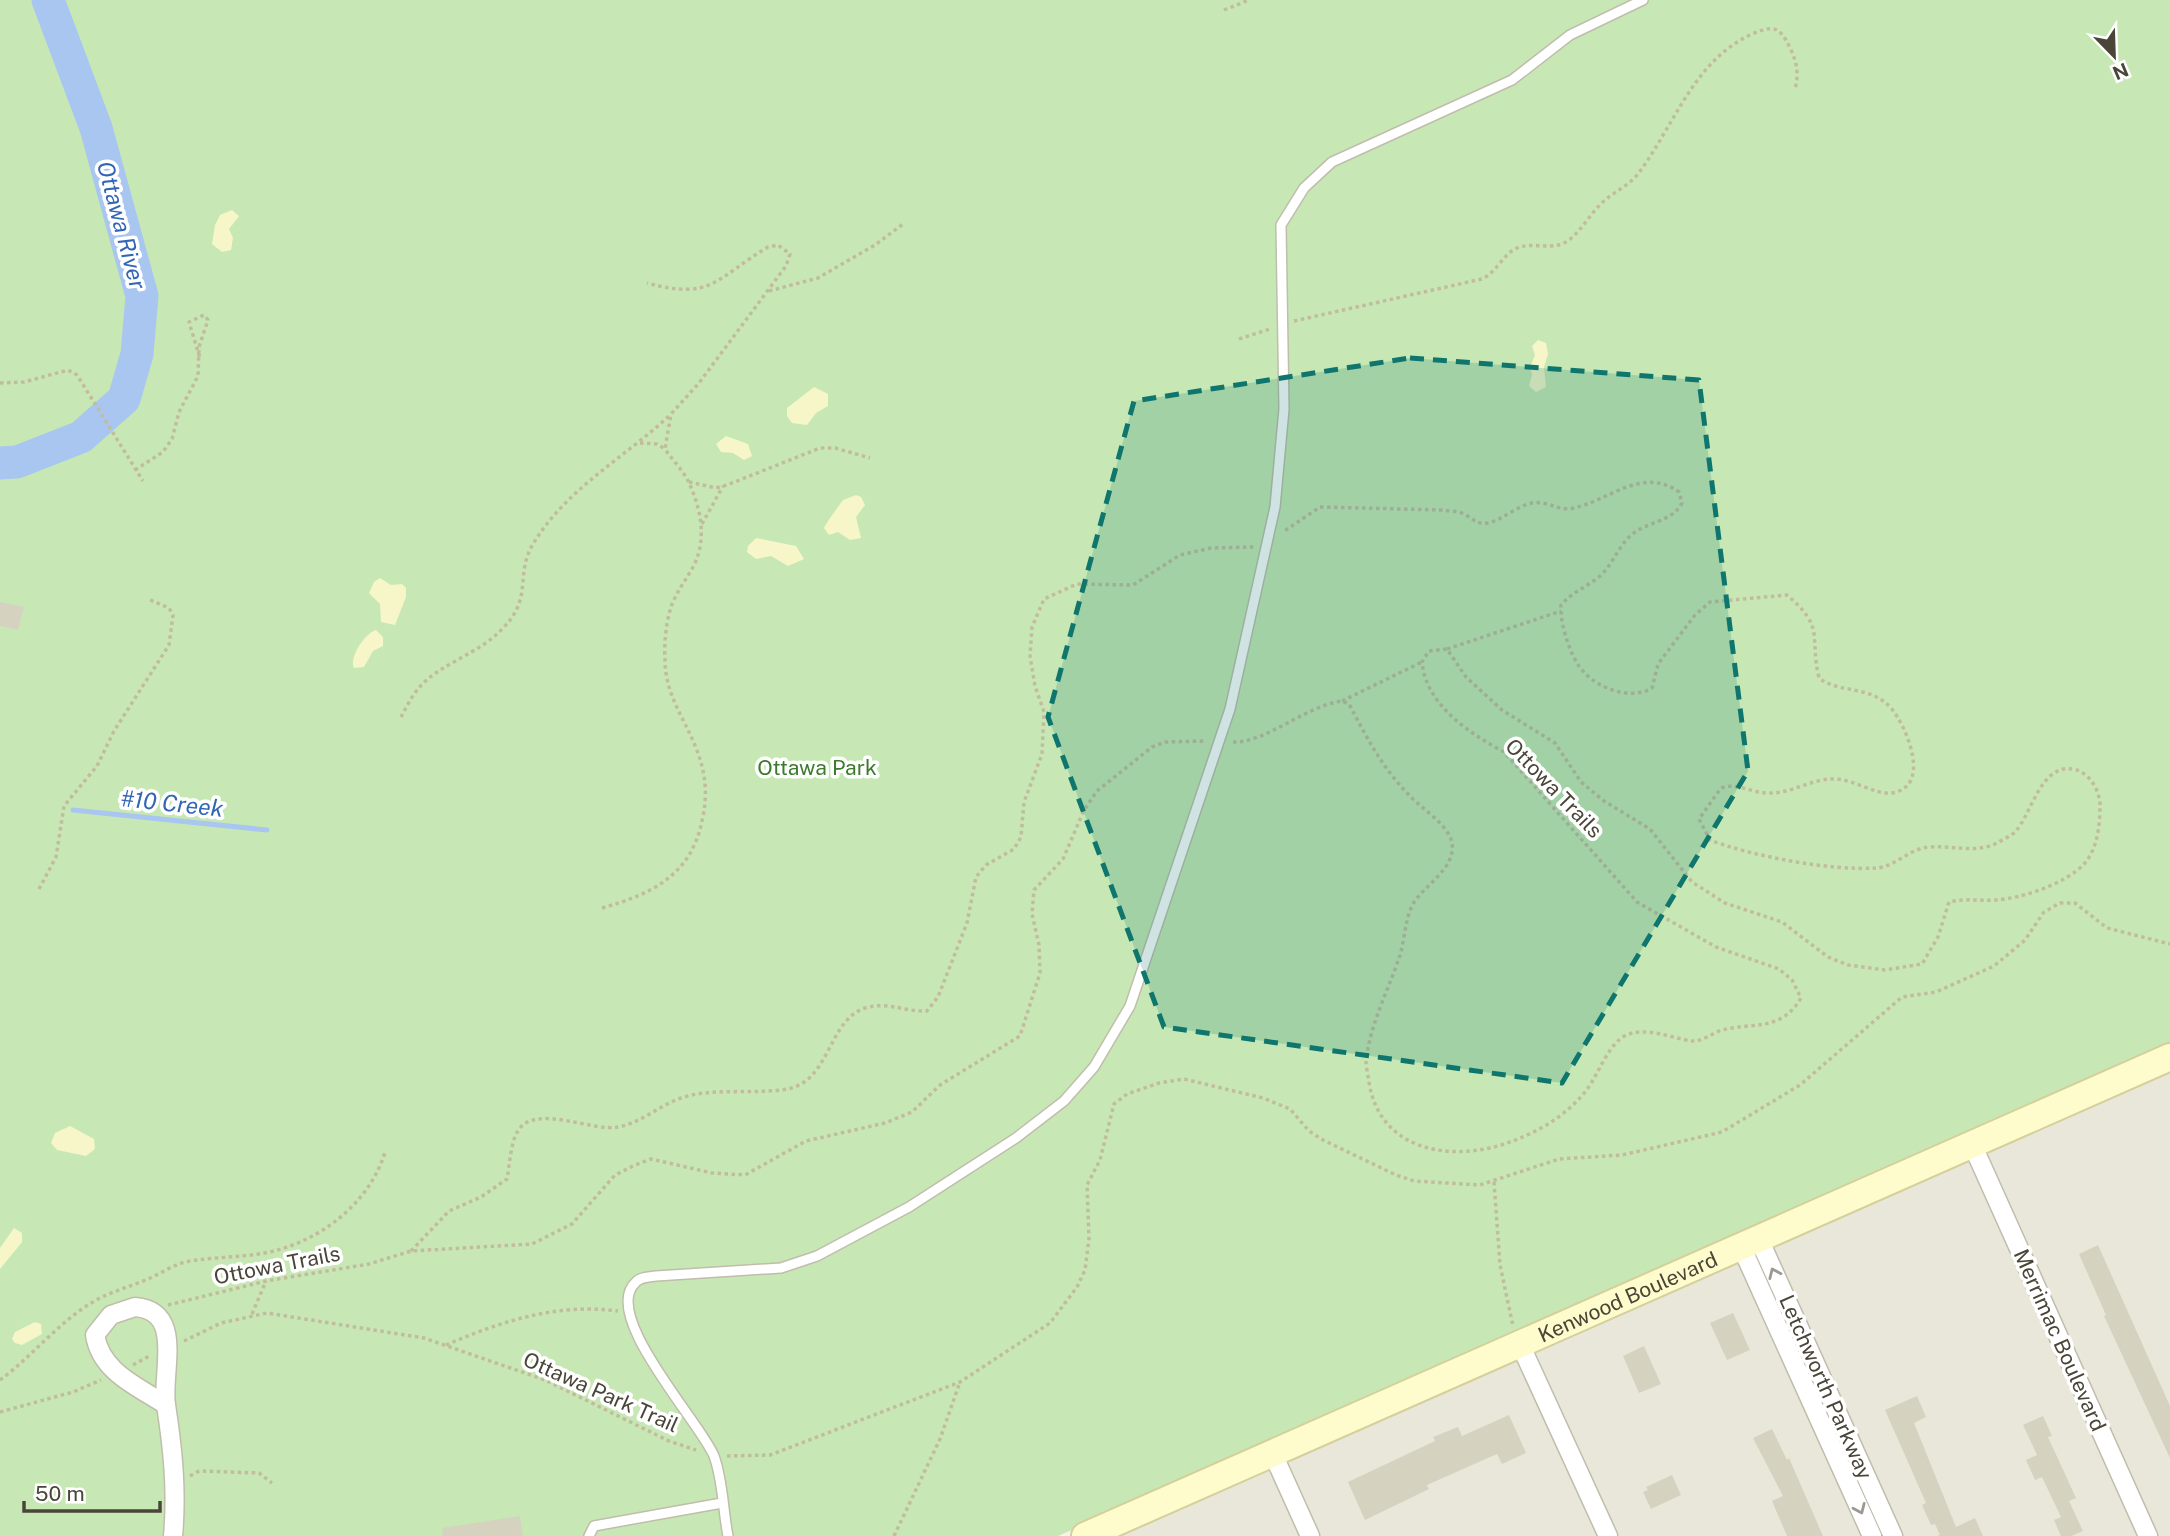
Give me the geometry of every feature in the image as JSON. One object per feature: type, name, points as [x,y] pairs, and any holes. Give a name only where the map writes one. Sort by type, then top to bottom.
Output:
[{"type":"street","name":"Kenwood Boulevard","points":[[1085,1536],[2170,1057]]},
{"type":"street","name":"Merrimac Boulevard","points":[[1972,1144],[2148,1536]]},
{"type":"street","name":"Letchworth Parkway","points":[[1750,1242],[1872,1536]]},
{"type":"street","name":"Letchworth Parkway","points":[[1750,1242],[1893,1536]]},
{"type":"street","points":[[166,1405],[115,1373],[97,1347],[97,1328],[111,1315],[135,1307],[149,1310],[166,1329],[166,1405],[176,1483],[173,1536]]},
{"type":"street","points":[[1520,1344],[1608,1536]]},
{"type":"street","points":[[1273,1454],[1310,1536]]},
{"type":"lane","points":[[728,1536],[714,1456],[636,1336],[630,1289],[638,1279],[781,1268],[847,1241],[909,1207],[1016,1138],[1064,1101],[1094,1067],[1130,1006],[1230,709],[1276,507],[1284,409],[1281,225],[1304,188],[1332,162],[1513,80],[1570,35],[1643,0]]},
{"type":"lane","points":[[589,1536],[594,1526],[722,1503]]},
{"type":"path","points":[[1224,9],[1249,0]]},
{"type":"path","points":[[1238,339],[1282,324],[1482,279],[1490,275],[1513,249],[1531,245],[1558,246],[1604,201],[1639,172],[1669,121],[1714,61],[1736,42],[1756,33],[1770,27],[1783,32],[1796,59],[1795,89]]},
{"type":"path","points":[[766,292],[818,278],[875,245],[903,224]]},
{"type":"path","points":[[401,717],[417,689],[435,674],[477,652],[504,628],[522,603],[528,553],[546,525],[581,488],[640,443],[699,383],[786,265],[790,254],[778,245],[768,247],[699,290],[677,292],[648,284]]},
{"type":"path","points":[[135,470],[163,452],[172,439],[179,412],[198,376],[200,358],[199,347],[208,320],[204,315],[189,322],[200,358]]},
{"type":"path","points":[[0,383],[24,382],[68,370],[77,375],[143,481]]},
{"type":"path","points":[[665,449],[671,414]]},
{"type":"path","points":[[601,908],[643,895],[677,872],[689,860],[701,830],[707,796],[702,765],[671,699],[664,658],[671,607],[700,551],[701,525],[689,482],[665,449],[657,444],[640,443]]},
{"type":"path","points":[[689,482],[700,486],[723,486],[820,448],[835,448],[870,458]]},
{"type":"path","points":[[1267,544],[1320,507],[1443,510],[1461,512],[1473,522],[1489,523],[1530,503],[1544,502],[1560,510],[1574,508],[1633,484],[1657,482],[1679,492],[1682,503],[1678,511],[1630,536],[1601,575],[1568,597],[1561,611],[1447,649],[1429,651],[1422,662],[1342,701]]},
{"type":"path","points":[[701,525],[723,486]]},
{"type":"path","name":"Ottowa Trails","points":[[411,1251],[449,1211],[481,1197],[507,1179],[520,1127],[531,1121],[546,1118],[617,1127],[681,1098],[789,1089],[816,1072],[848,1020],[862,1009],[886,1003],[908,1012],[927,1011],[938,997],[967,923],[976,877],[986,865],[1014,849],[1021,837],[1024,802],[1041,754],[1044,712],[1030,656],[1032,627],[1044,599],[1077,584],[1133,585],[1180,555],[1211,548],[1267,544]]},
{"type":"path","name":"Ottowa Trails","points":[[1447,649],[1466,677],[1502,710],[1555,743],[1581,782],[1604,801],[1650,828],[1692,882],[1725,903],[1782,922],[1828,957],[1848,965],[1885,970],[1922,964],[1938,937],[1949,902],[1966,898],[1998,900],[2036,890],[2064,878],[2085,864],[2095,845],[2100,800],[2096,788],[2087,776],[2074,769],[2062,769],[2047,778],[2015,832],[1976,850],[1927,847],[1878,868],[1773,857],[1710,840],[1699,819],[1721,788],[1727,785],[1778,793],[1813,780],[1836,779],[1860,783],[1880,793],[1893,793],[1906,788],[1915,755],[1891,707],[1868,692],[1828,685],[1818,678],[1813,625],[1805,610],[1787,595],[1710,602],[1695,615],[1658,664],[1652,688],[1630,696],[1590,676],[1577,663],[1561,611]]},
{"type":"path","points":[[39,889],[56,857],[64,806],[97,766],[114,731],[169,645],[173,615],[169,608],[148,599]]},
{"type":"path","name":"Ottowa Trails","points":[[149,1310],[266,1281],[369,1264],[411,1251],[533,1244],[572,1224],[615,1175],[651,1159],[712,1173],[745,1175],[806,1141],[885,1123],[912,1112],[940,1085],[1020,1036],[1040,973],[1039,945],[1032,914],[1034,890],[1063,859],[1077,823],[1097,791],[1152,747],[1186,741],[1242,742],[1260,737],[1280,724],[1342,701],[1349,704],[1381,762],[1400,786],[1447,831],[1452,843],[1443,870],[1409,911],[1401,952],[1375,1025],[1366,1062],[1372,1100],[1400,1138],[1432,1149],[1485,1149],[1529,1136],[1564,1112],[1586,1091],[1618,1040],[1646,1032],[1695,1041],[1722,1030],[1765,1025],[1792,1013],[1801,999],[1798,988],[1779,969],[1716,947],[1637,902],[1504,752],[1484,741],[1446,711],[1430,693],[1422,662]]},
{"type":"path","name":"Ottawa Park Trail","points":[[183,1342],[221,1323],[267,1313],[424,1338],[545,1381],[669,1441],[714,1456],[770,1455],[960,1382],[1050,1323],[1077,1287],[1089,1255],[1087,1185],[1100,1160],[1114,1104],[1127,1094],[1173,1079],[1217,1085],[1290,1109],[1309,1131],[1323,1140],[1414,1181],[1459,1185],[1494,1182],[1559,1159],[1622,1155],[1722,1132],[1800,1085],[1902,998],[1936,992],[1994,966],[2025,940],[2044,912],[2060,903],[2075,903],[2107,928],[2170,944]]},
{"type":"path","points":[[0,1380],[35,1352],[58,1328],[97,1299],[179,1264],[281,1249],[308,1238],[348,1210],[363,1195],[374,1181],[385,1152]]},
{"type":"path","points":[[1494,1182],[1504,1294],[1520,1344]]},
{"type":"path","points":[[252,1316],[266,1281]]},
{"type":"path","points":[[446,1345],[544,1311],[594,1308],[631,1312]]},
{"type":"path","points":[[131,1366],[151,1355]]},
{"type":"path","points":[[0,1412],[99,1382]]},
{"type":"path","points":[[894,1536],[940,1439],[960,1382]]},
{"type":"path","points":[[176,1483],[199,1471],[259,1473],[272,1483]]},
{"type":"highlighted area","points":[[1410,358],[1699,380],[1748,771],[1562,1083],[1164,1027],[1048,717],[1134,401]]},
{"type":"shaded area","points":[[2170,1068],[2170,1536],[1114,1536]]},
{"type":"green space","name":"Ottawa Park","points":[[0,0],[2170,0],[2170,1042],[1058,1536],[0,1536]]},
{"type":"sand","points":[[232,210],[239,216],[229,229],[233,238],[231,250],[222,252],[212,244],[215,225],[220,215]]},
{"type":"sand","points":[[1538,340],[1546,343],[1548,354],[1544,367],[1546,387],[1536,392],[1529,386],[1532,375],[1530,367],[1535,355],[1532,346]]},
{"type":"sand","points":[[814,387],[828,394],[828,406],[816,413],[807,425],[792,423],[787,416],[787,408]]},
{"type":"sand","points":[[726,436],[748,444],[752,456],[744,460],[733,453],[721,452],[716,444]]},
{"type":"sand","points":[[856,495],[861,497],[865,505],[856,517],[861,538],[850,540],[838,532],[829,535],[824,528],[830,517],[843,500]]},
{"type":"sand","points":[[756,538],[796,546],[804,559],[788,566],[771,556],[756,559],[747,552],[748,546]]},
{"type":"sand","points":[[380,578],[391,585],[402,584],[406,588],[406,597],[395,625],[381,622],[380,604],[369,593],[374,582]]},
{"type":"sand","points":[[376,630],[383,637],[383,646],[373,651],[364,667],[354,668],[354,658],[359,646]]},
{"type":"sand","points":[[70,1126],[94,1139],[95,1149],[86,1156],[57,1150],[51,1143],[55,1133]]},
{"type":"sand","points":[[14,1228],[22,1233],[22,1242],[0,1269],[0,1248]]},
{"type":"sand","points":[[35,1322],[41,1324],[42,1334],[22,1345],[15,1343],[12,1339],[15,1332]]},
{"type":"building","points":[[0,602],[24,607],[18,630],[0,626]]},
{"type":"building","points":[[2098,1245],[2170,1406],[2170,1458],[2104,1316],[2106,1315],[2079,1254]]},
{"type":"building","points":[[1733,1313],[1750,1350],[1727,1360],[1710,1323]]},
{"type":"building","points":[[1644,1346],[1661,1384],[1639,1393],[1623,1356]]},
{"type":"building","points":[[1917,1396],[1926,1417],[1914,1423],[1956,1527],[1975,1518],[1983,1536],[1937,1536],[1940,1535],[1935,1524],[1931,1525],[1922,1505],[1926,1503],[1885,1410]]},
{"type":"building","points":[[1509,1415],[1526,1453],[1502,1464],[1497,1454],[1427,1485],[1429,1489],[1365,1520],[1348,1482],[1435,1441],[1433,1437],[1458,1427],[1462,1436]]},
{"type":"building","points":[[2043,1416],[2052,1436],[2048,1437],[2076,1498],[2069,1501],[2083,1531],[2071,1536],[2061,1536],[2054,1520],[2061,1517],[2042,1477],[2035,1480],[2026,1460],[2037,1455],[2023,1425]]},
{"type":"building","points":[[1772,1429],[1787,1460],[1789,1458],[1823,1536],[1787,1536],[1772,1501],[1783,1496],[1753,1438]]},
{"type":"building","points":[[1672,1475],[1681,1495],[1651,1509],[1643,1492],[1648,1490],[1646,1487]]},
{"type":"building","points":[[520,1516],[523,1536],[443,1536],[442,1528]]},
{"type":"waterway","name":"Ottawa River","points":[[0,463],[17,462],[81,437],[124,399],[137,354],[142,296],[96,128],[48,0]]},
{"type":"waterway","name":"#10 Creek","points":[[73,810],[267,830]]}]
